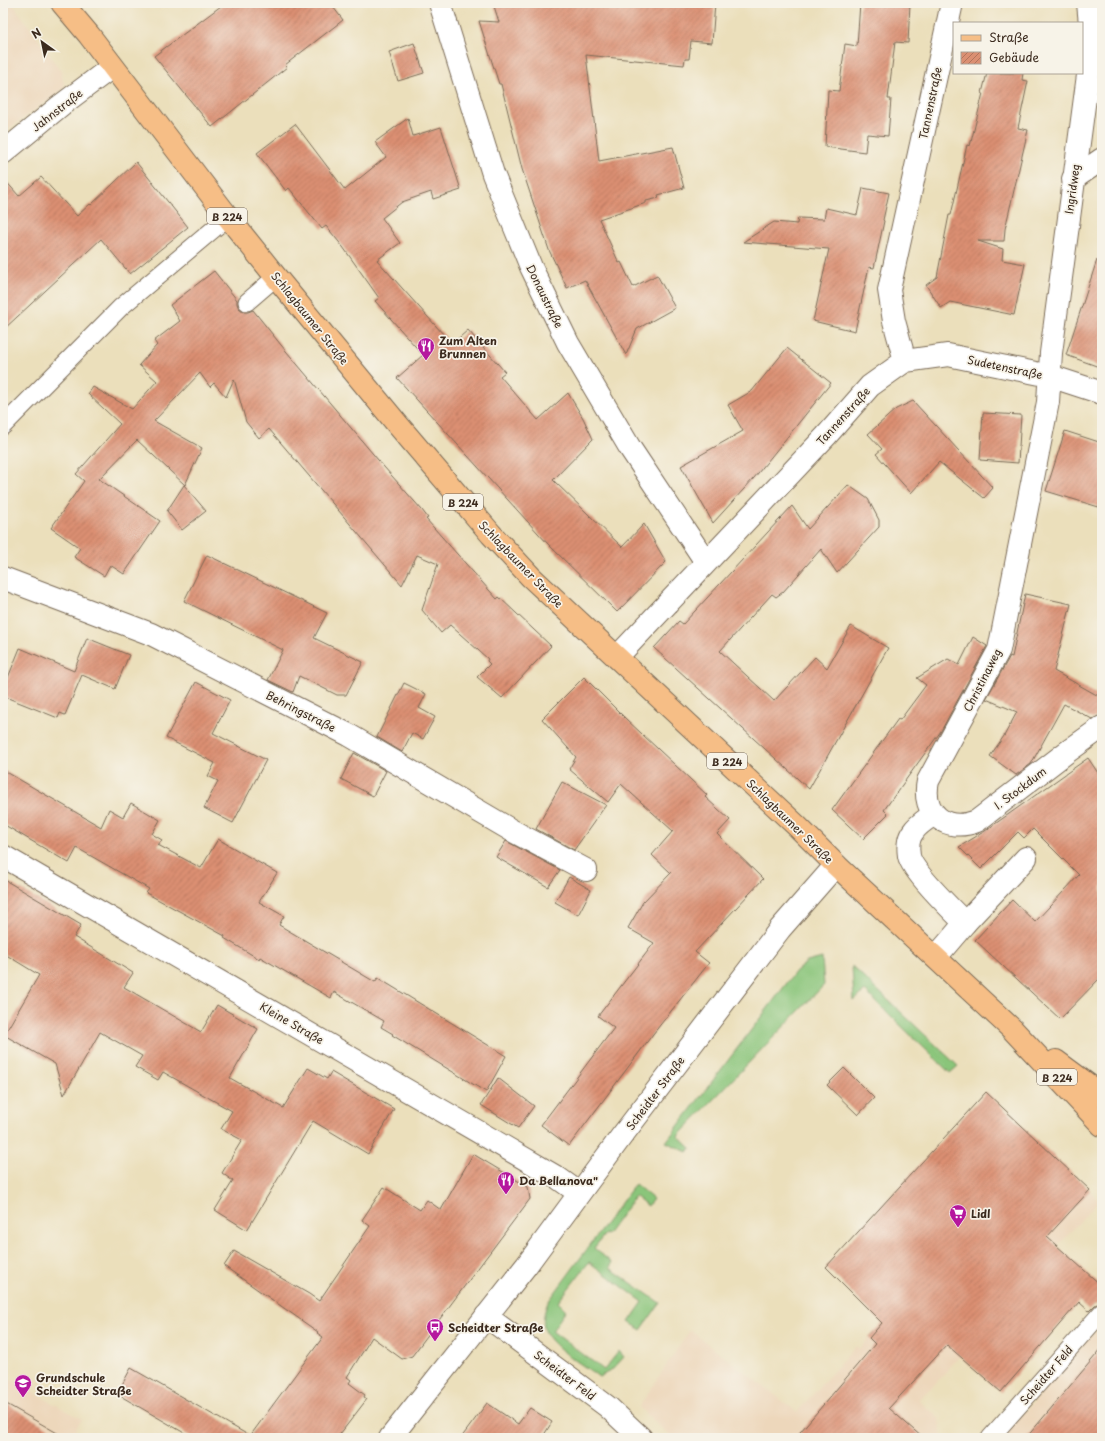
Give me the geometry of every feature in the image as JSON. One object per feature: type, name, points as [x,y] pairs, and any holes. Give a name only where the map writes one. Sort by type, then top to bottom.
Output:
[{"type":"main road","name":"Schlagbaumer Straße","points":[[62,3],[276,277],[398,425],[491,534],[531,577],[1013,1030],[1102,1125]]},
{"type":"main road","name":"Schlagbaumer Straße","points":[[1013,1030],[1102,1095]]},
{"type":"street","name":"Donaustraße","points":[[440,3],[493,174],[531,267],[568,343],[630,448],[706,562]]},
{"type":"street","name":"Tannenstraße","points":[[617,657],[826,436],[870,386],[905,361],[894,322],[889,290],[952,3]]},
{"type":"street","name":"Ingridweg","points":[[1050,376],[1051,353],[1073,179],[1092,45],[1088,3]]},
{"type":"street","name":"Jahnstraße","points":[[3,153],[60,106],[112,67]]},
{"type":"street","points":[[1073,179],[1102,159]]},
{"type":"street","name":"Sudetenstraße","points":[[905,361],[948,355],[1050,376],[1102,393]]},
{"type":"street","name":"Christinaweg","points":[[934,814],[927,800],[926,790],[928,781],[999,650],[1048,402],[1050,376]]},
{"type":"street","name":"Behringstraße","points":[[3,578],[151,634],[349,735],[511,830],[586,870]]},
{"type":"street","name":"I. Stockdum","points":[[934,814],[942,821],[956,825],[966,825],[977,821],[1102,727]]},
{"type":"street","points":[[934,814],[912,833],[909,842],[909,857],[918,872],[965,924]]},
{"type":"street","name":"Kleine Straße","points":[[3,856],[558,1178],[579,1193]]},
{"type":"street","points":[[936,957],[1026,858]]},
{"type":"street","name":"Scheidter Straße","points":[[390,1438],[526,1266],[579,1193],[780,929],[836,865]]},
{"type":"street","name":"Scheidter Feld","points":[[486,1316],[608,1407],[641,1438]]},
{"type":"lane","points":[[3,426],[121,307],[228,217]]},
{"type":"lane","points":[[246,302],[276,277]]},
{"type":"lane","name":"Scheidter Feld","points":[[990,1438],[1102,1312]]},
{"type":"shaded area","points":[[3,3],[12,3],[61,71],[65,88],[3,133]]},
{"type":"shaded area","points":[[986,1092],[1099,1200],[934,1385],[918,1400],[939,1418],[942,1438],[672,1438],[639,1407],[690,1330],[797,1412],[856,1346],[859,1349],[882,1323],[826,1267]]},
{"type":"shaded area","points":[[1102,1324],[1102,1438],[1003,1438],[1051,1382]]},
{"type":"shaded area","name":"Grundschule Scheidter Straße","points":[[3,1376],[82,1419],[70,1438],[3,1438]]},
{"type":"green space","points":[[822,958],[824,985],[678,1136],[691,1148],[687,1152],[666,1142],[796,971],[807,962]]},
{"type":"green space","points":[[852,966],[958,1066],[950,1073],[865,991],[854,1001]]},
{"type":"green space","points":[[635,1184],[653,1199],[648,1206],[635,1196],[607,1235],[605,1234],[594,1248],[612,1263],[610,1268],[660,1303],[641,1330],[629,1322],[643,1302],[589,1262],[558,1302],[566,1310],[552,1331],[604,1370],[619,1351],[624,1357],[612,1370],[599,1377],[567,1355],[552,1341],[544,1327],[544,1314],[548,1302]]},
{"type":"building","points":[[225,3],[330,3],[343,20],[285,65],[287,67],[212,127],[154,56]]},
{"type":"building","points":[[493,3],[715,3],[712,43],[691,41],[689,59],[685,59],[684,65],[586,55],[599,161],[673,147],[684,188],[658,195],[659,198],[646,201],[646,203],[599,219],[619,263],[621,262],[633,287],[657,275],[675,308],[637,329],[626,355],[585,280],[567,288],[549,250],[522,169],[501,84],[499,84],[479,21],[499,22]]},
{"type":"building","points":[[860,3],[910,3],[908,43],[895,42],[888,99],[891,99],[888,136],[867,134],[865,152],[825,147],[828,90],[839,91],[845,44],[857,46]]},
{"type":"building","points":[[414,43],[424,73],[398,81],[389,52]]},
{"type":"building","points":[[987,74],[1023,74],[1022,80],[1028,81],[1018,128],[1028,130],[1005,229],[1004,241],[978,241],[1003,249],[1002,260],[1025,264],[1014,315],[950,302],[941,308],[926,285],[937,277],[949,215],[951,215],[967,145],[970,146]]},
{"type":"building","points":[[408,118],[413,136],[441,127],[461,190],[433,199],[431,192],[402,202],[382,218],[400,243],[377,260],[452,344],[468,330],[505,372],[500,376],[538,420],[568,393],[583,418],[593,439],[553,480],[622,547],[644,524],[666,562],[617,612],[548,544],[397,378],[423,355],[375,301],[379,298],[343,247],[326,226],[322,229],[289,188],[286,191],[257,153],[295,124],[345,190],[386,157],[375,142]]},
{"type":"building","points":[[136,162],[188,227],[130,274],[101,239],[3,330],[3,178],[19,196],[41,177],[77,216],[90,204],[91,205]]},
{"type":"building","points":[[863,188],[889,193],[874,268],[869,267],[855,331],[813,321],[829,249],[743,242],[774,222],[797,224],[798,218],[824,219],[826,208],[857,215]]},
{"type":"building","points":[[1097,260],[1102,261],[1102,368],[1066,355]]},
{"type":"building","points":[[214,271],[237,300],[239,308],[244,312],[253,310],[384,467],[422,510],[428,518],[426,519],[497,599],[499,597],[551,646],[502,698],[477,677],[490,664],[487,661],[488,659],[450,625],[441,633],[422,610],[438,564],[417,555],[402,585],[269,429],[259,438],[246,422],[234,379],[226,397],[214,383],[210,387],[200,373],[154,421],[202,448],[185,485],[137,440],[99,479],[160,521],[124,574],[110,565],[104,576],[74,557],[80,548],[51,528],[84,481],[76,474],[120,424],[88,394],[93,387],[132,409],[157,381],[139,365],[157,345],[154,341],[180,321],[170,305]]},
{"type":"building","points":[[787,348],[831,383],[754,478],[713,523],[681,466],[743,431],[728,405],[752,391]]},
{"type":"building","points":[[913,401],[993,488],[984,498],[939,462],[911,493],[876,454],[882,449],[868,434],[896,409]]},
{"type":"building","points":[[983,413],[1021,415],[1018,463],[980,460]]},
{"type":"building","points":[[1065,431],[1102,443],[1102,508],[1046,491]]},
{"type":"building","points":[[184,485],[206,511],[182,530],[167,511]]},
{"type":"building","points":[[848,485],[868,499],[879,520],[879,527],[837,573],[821,549],[783,592],[776,597],[772,594],[720,651],[774,701],[815,657],[827,668],[851,626],[888,648],[809,789],[654,648],[679,621],[683,624],[792,506],[808,529]]},
{"type":"building","points":[[207,555],[327,613],[314,638],[363,662],[346,695],[337,695],[299,676],[293,692],[268,680],[283,650],[184,601]]},
{"type":"building","points":[[1025,594],[1071,604],[1054,671],[1102,698],[1102,715],[1092,719],[1064,704],[1031,764],[1016,775],[990,756],[1004,736],[1017,712],[986,699],[1010,656],[1012,657]]},
{"type":"building","points":[[973,637],[987,646],[941,731],[884,810],[888,814],[863,839],[832,810],[898,719],[900,720],[926,685],[917,678],[948,659],[959,665]]},
{"type":"building","points":[[87,638],[129,655],[115,689],[82,675],[65,715],[60,713],[58,718],[3,696],[3,690],[20,648],[74,671]]},
{"type":"building","points":[[584,677],[626,719],[707,795],[705,797],[730,820],[717,834],[763,879],[695,952],[709,963],[653,1034],[569,1146],[541,1125],[614,1028],[598,1016],[654,943],[628,928],[643,902],[671,873],[652,855],[673,831],[621,784],[608,802],[569,769],[576,757],[542,719]]},
{"type":"building","points":[[196,682],[230,700],[213,733],[266,760],[233,823],[204,808],[218,781],[208,776],[215,763],[166,738]]},
{"type":"building","points":[[404,683],[426,694],[419,708],[435,717],[423,739],[412,733],[402,752],[377,737]]},
{"type":"building","points":[[354,753],[386,771],[373,796],[341,779]]},
{"type":"building","points":[[1088,758],[1102,779],[1102,976],[1060,1019],[975,940],[1012,900],[1035,922],[1079,875],[1033,829],[1024,838],[1018,832],[981,869],[959,847],[985,831]]},
{"type":"building","points":[[3,770],[101,827],[109,809],[123,817],[131,803],[160,820],[152,834],[162,840],[158,845],[201,868],[218,839],[277,873],[259,902],[284,916],[279,925],[375,982],[378,978],[506,1056],[486,1092],[392,1035],[393,1034],[381,1027],[384,1021],[334,992],[331,998],[260,957],[259,959],[224,938],[225,936],[146,893],[149,889],[77,848],[69,863],[3,824]]},
{"type":"building","points":[[562,782],[606,805],[574,850],[536,829]]},
{"type":"building","points":[[506,841],[560,870],[548,887],[496,857]]},
{"type":"building","points":[[569,877],[591,890],[578,915],[555,902]]},
{"type":"building","points":[[3,879],[81,925],[74,937],[133,973],[124,987],[201,1032],[217,1005],[258,1029],[230,1078],[283,1108],[308,1068],[327,1079],[331,1072],[394,1109],[368,1154],[313,1121],[247,1230],[215,1210],[233,1181],[222,1173],[242,1140],[221,1129],[232,1111],[163,1072],[158,1080],[135,1067],[142,1056],[100,1032],[64,1095],[55,1064],[4,1035],[39,975],[3,953]]},
{"type":"building","points":[[844,1068],[874,1098],[858,1115],[827,1085]]},
{"type":"building","points":[[498,1078],[534,1106],[518,1128],[481,1105]]},
{"type":"building","name":"Lidl","points":[[986,1092],[1090,1190],[1047,1237],[1102,1286],[1102,1302],[1095,1305],[1089,1311],[1079,1302],[1001,1392],[947,1345],[889,1408],[923,1438],[795,1438],[875,1344],[869,1338],[882,1323],[826,1267]]},
{"type":"building","points":[[473,1154],[528,1187],[530,1199],[412,1356],[402,1359],[372,1337],[347,1377],[351,1380],[349,1383],[365,1395],[364,1397],[367,1399],[337,1438],[193,1438],[117,1394],[131,1368],[250,1436],[323,1337],[224,1266],[234,1251],[319,1301],[370,1226],[362,1220],[384,1187],[420,1210],[427,1200],[441,1210]]},
{"type":"building","points":[[1102,1348],[1102,1438],[1026,1438]]},
{"type":"building","points":[[3,1402],[66,1438],[3,1438]]},
{"type":"building","points":[[487,1403],[518,1424],[530,1408],[552,1422],[542,1438],[461,1438]]},
{"type":"place","name":"Zum Alten Brunnen","points":[[426,361]]},
{"type":"place","name":"Da Bellanova\"","points":[[506,1195]]},
{"type":"place","name":"Lidl","points":[[958,1228]]},
{"type":"place","name":"Scheidter Straße","points":[[435,1342]]},
{"type":"place","name":"Grundschule Scheidter Straße","points":[[23,1398]]}]
